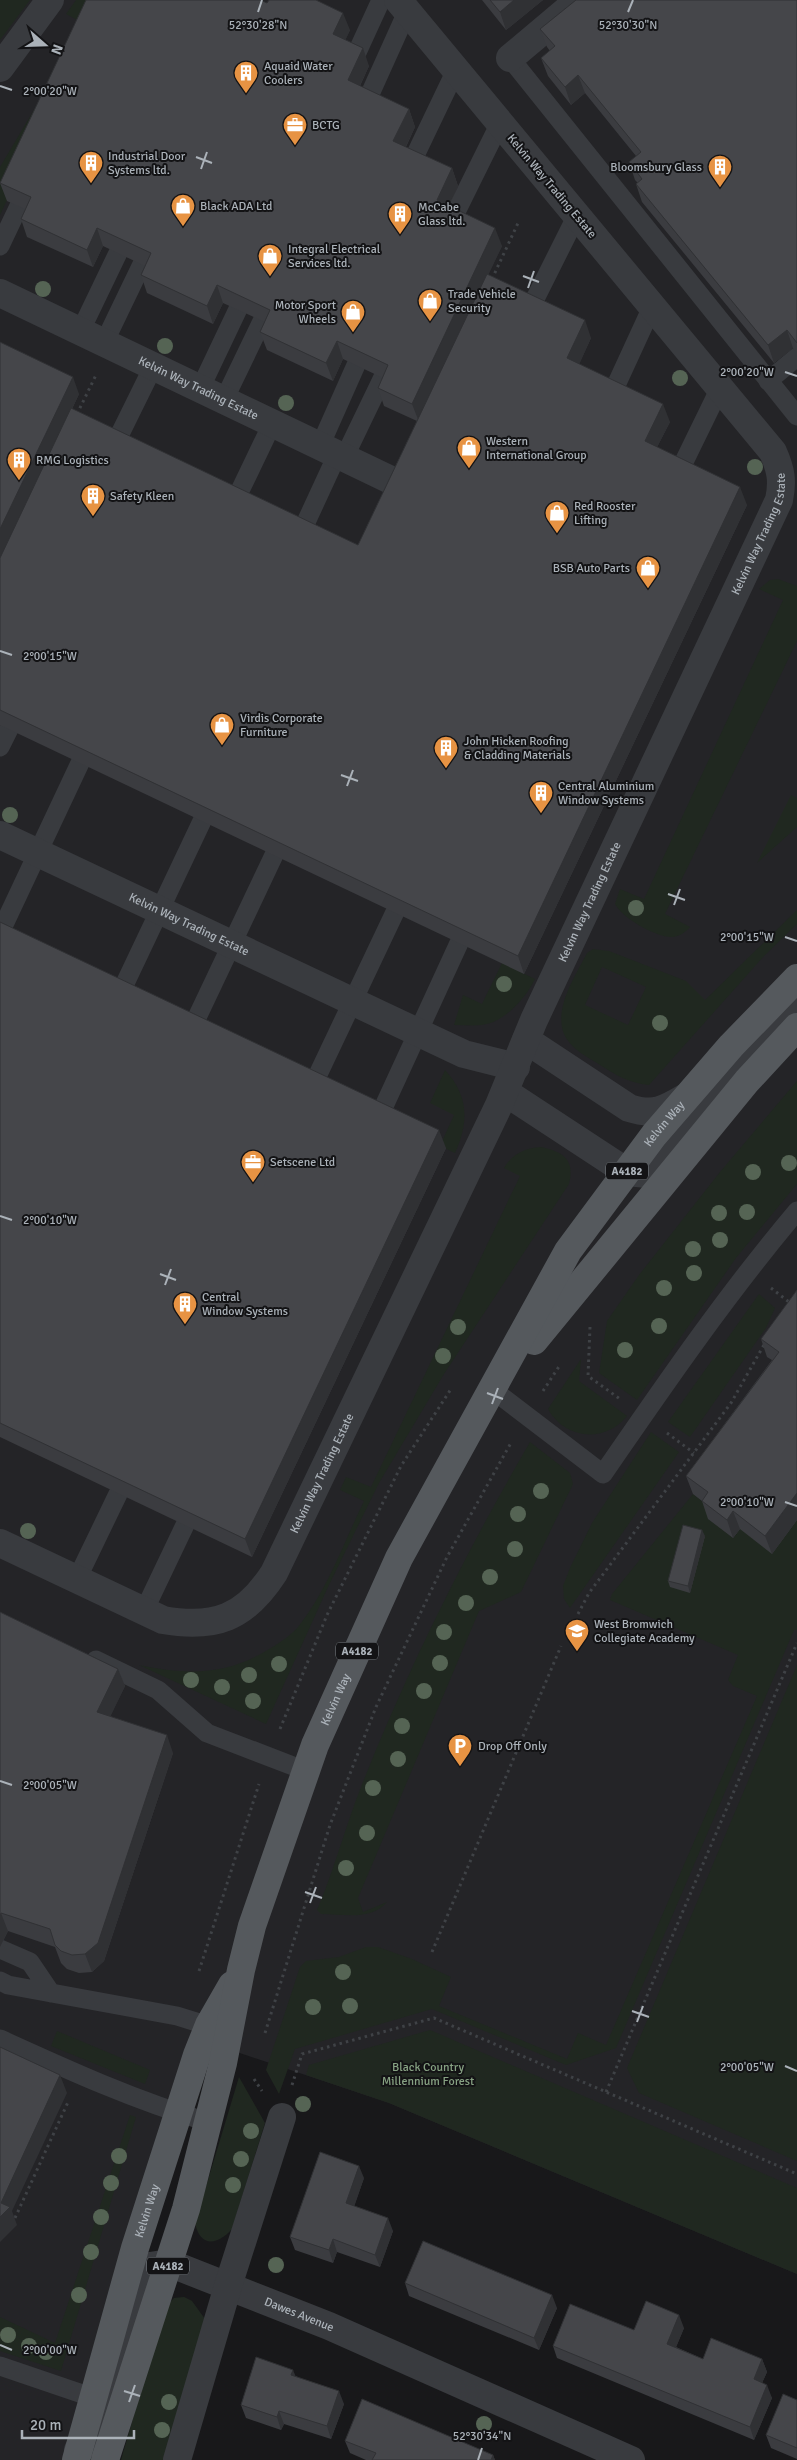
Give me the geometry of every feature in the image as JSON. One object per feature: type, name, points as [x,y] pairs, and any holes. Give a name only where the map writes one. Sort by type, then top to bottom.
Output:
[{"type":"main road","name":"Kelvin Way","points":[[106,2460],[108,2403],[178,2113],[219,2029],[241,1970],[252,1926],[315,1745],[399,1558],[568,1251],[686,1097],[730,1046],[797,978]]},
{"type":"main road","name":"Kelvin Way","points":[[493,1390],[747,1081],[797,1027]]},
{"type":"main road","name":"Kelvin Way","points":[[77,2455],[108,2403],[169,2263],[186,2209],[208,2122],[219,2029]]},
{"type":"street","points":[[0,68],[50,0]]},
{"type":"street","points":[[510,58],[579,0]]},
{"type":"street","name":"Kelvin Way Trading Estate","points":[[0,1543],[163,1620],[188,1624],[214,1622],[240,1612],[260,1595],[274,1574],[505,1092],[526,1040],[779,500],[783,483],[781,468],[773,452],[403,6]]},
{"type":"street","name":"Kelvin Way Trading Estate","points":[[0,293],[397,482]]},
{"type":"street","name":"Kelvin Way Trading Estate","points":[[0,835],[464,1054],[516,1067]]},
{"type":"street","points":[[505,1092],[627,1172],[647,1174],[688,1122],[797,1000]]},
{"type":"street","points":[[526,1040],[629,1108],[644,1113],[654,1113],[686,1097]]},
{"type":"street","points":[[177,2460],[228,2286],[282,2117]]},
{"type":"street","name":"Dawes Avenue","points":[[169,2263],[329,2326],[631,2460]]},
{"type":"lane","points":[[354,59],[382,0]]},
{"type":"lane","points":[[366,104],[403,6]]},
{"type":"lane","points":[[510,58],[725,314],[758,356],[768,381],[797,416]]},
{"type":"lane","points":[[411,164],[456,70]]},
{"type":"lane","points":[[451,222],[500,123]]},
{"type":"lane","points":[[0,246],[19,206]]},
{"type":"lane","points":[[530,309],[577,215]]},
{"type":"lane","points":[[80,332],[118,253]]},
{"type":"lane","points":[[107,345],[142,264]]},
{"type":"lane","points":[[612,394],[652,307]]},
{"type":"lane","points":[[212,395],[238,309]]},
{"type":"lane","points":[[212,395],[262,321]]},
{"type":"lane","points":[[768,381],[797,357]]},
{"type":"lane","points":[[301,532],[334,453],[356,365]]},
{"type":"lane","points":[[115,444],[153,367]]},
{"type":"lane","points":[[334,453],[383,377]]},
{"type":"lane","points":[[679,472],[720,388]]},
{"type":"lane","points":[[235,501],[272,424]]},
{"type":"lane","points":[[0,747],[9,729]]},
{"type":"lane","points":[[0,933],[80,763]]},
{"type":"lane","points":[[120,994],[202,821]]},
{"type":"lane","points":[[192,1028],[274,855]]},
{"type":"lane","points":[[313,1085],[395,912]]},
{"type":"lane","points":[[379,1117],[459,943]]},
{"type":"lane","points":[[493,1390],[604,1474],[663,1386],[769,1244],[797,1211]]},
{"type":"lane","points":[[77,1579],[118,1494]]},
{"type":"lane","points":[[144,1611],[185,1525]]},
{"type":"lane","points":[[77,1651],[158,1690],[207,1733],[306,1771]]},
{"type":"lane","points":[[0,1949],[30,1962],[51,1993]]},
{"type":"lane","points":[[0,1981],[51,1993],[177,2016],[219,2029]]},
{"type":"lane","points":[[0,2039],[83,2077],[178,2113],[208,2122]]},
{"type":"lane","points":[[0,2366],[108,2403]]},
{"type":"path","points":[[490,284],[520,221]]},
{"type":"path","points":[[76,417],[107,345]]},
{"type":"path","points":[[784,1310],[793,1296]]},
{"type":"path","points":[[590,1319],[588,1376],[621,1400]]},
{"type":"path","points":[[578,1614],[589,1593],[731,1403],[769,1336]]},
{"type":"path","points":[[660,1428],[694,1453]]},
{"type":"path","points":[[264,2039],[330,1825],[376,1707],[447,1557],[503,1456]]},
{"type":"path","points":[[606,2092],[797,1643]]},
{"type":"path","points":[[432,1952],[561,1646]]},
{"type":"path","points":[[282,2117],[302,2054],[434,2018],[797,2174]]},
{"type":"path","points":[[252,2076],[282,2117]]},
{"type":"path","points":[[15,2218],[73,2092]]},
{"type":"shaded area","points":[[0,0],[797,0],[797,2274],[389,2103],[213,2044],[239,1974],[209,2025],[197,2055],[135,2248],[76,2460],[0,2460]]},
{"type":"green space","points":[[0,0],[30,0],[0,40]]},
{"type":"green space","points":[[76,0],[101,0],[0,215],[0,167],[85,24],[66,14]]},
{"type":"green space","points":[[778,579],[797,586],[797,641],[665,914],[690,927],[683,934],[673,937],[649,931],[632,921],[615,904],[620,889],[644,899],[783,600],[759,589],[770,580]]},
{"type":"green space","points":[[791,795],[797,798],[797,827],[757,863]]},
{"type":"green space","points":[[797,910],[797,924],[764,956],[649,1085],[634,1082],[609,1071],[578,1051],[563,1032],[561,1021],[562,1009],[570,985],[587,953],[593,949],[609,951],[686,981],[705,1000]],"holes":[[[602,967],[646,987],[628,1025],[585,1005]]]},
{"type":"green space","points":[[502,963],[535,979],[526,994],[507,1014],[491,1023],[482,1025],[454,1025],[463,995],[482,1004]]},
{"type":"green space","points":[[445,1070],[459,1090],[464,1110],[463,1131],[455,1153],[440,1146],[454,1115],[430,1103]]},
{"type":"green space","points":[[797,1081],[797,1184],[736,1258],[637,1400],[599,1373],[607,1321],[639,1275],[720,1172]]},
{"type":"green space","points":[[541,1147],[566,1158],[570,1169],[569,1184],[444,1374],[379,1483],[328,1587],[266,1724],[139,1665],[191,1671],[223,1668],[255,1657],[282,1641],[298,1627],[318,1598],[364,1501],[340,1490],[346,1477],[371,1487],[520,1176],[504,1168],[515,1155]]},
{"type":"green space","points":[[759,1294],[775,1308],[766,1328],[690,1437],[668,1422]]},
{"type":"green space","points":[[581,1359],[579,1381],[627,1416],[608,1431],[597,1434],[575,1432],[555,1419],[548,1409]]},
{"type":"green space","points":[[651,1432],[679,1452],[570,1608],[564,1599],[563,1586],[570,1568],[592,1523]]},
{"type":"green space","points":[[530,1442],[570,1473],[573,1484],[521,1592],[479,1611],[358,1898],[363,1912],[387,1902],[381,1908],[365,1914],[321,1914],[317,1910],[357,1798],[400,1695],[461,1567]]},
{"type":"green space","points":[[693,1494],[715,1510],[709,1519],[733,1538],[740,1529],[797,1520],[797,1630],[794,1630],[616,2048],[566,2065],[432,2009],[295,2049],[279,2094],[266,2070],[300,1967],[306,1961],[339,1957],[366,1947],[378,1947],[412,1959],[451,1977],[439,2006],[567,2059],[578,2033],[606,2045],[757,1696],[733,1686],[728,1680],[738,1655],[610,1600],[612,1594]]},
{"type":"green space","points":[[797,1665],[797,2161],[639,2093],[627,2068]]},
{"type":"green space","name":"Black Country Millennium Forest","points":[[430,2030],[797,2188],[797,2274],[389,2103],[306,2075],[309,2065]]},
{"type":"green space","points":[[57,2031],[150,2070],[145,2084],[51,2046]]},
{"type":"green space","points":[[239,2077],[265,2123],[232,2229],[221,2238],[210,2241],[201,2237],[195,2223]]},
{"type":"green space","points":[[130,2115],[136,2117],[61,2371],[0,2351],[0,2317],[55,2343]]},
{"type":"green space","points":[[184,2297],[192,2301],[205,2319],[164,2460],[121,2460],[165,2308],[174,2298]]},
{"type":"building","points":[[86,0],[260,0],[267,3],[269,0],[316,0],[343,13],[333,34],[363,48],[348,80],[409,109],[393,141],[452,168],[437,200],[495,228],[412,404],[378,388],[388,365],[337,341],[326,363],[260,332],[270,310],[217,285],[207,306],[141,275],[151,253],[97,228],[87,250],[21,219],[31,197],[0,183]]},
{"type":"building","points":[[490,0],[514,0],[500,12]]},
{"type":"building","name":"Bloomsbury Glass","points":[[576,0],[797,0],[797,343],[787,330],[768,345],[636,184],[642,179],[629,162],[641,152],[578,75],[565,87],[541,58],[555,46],[540,29]]},
{"type":"building","points":[[487,274],[585,320],[567,358],[663,404],[645,441],[740,487],[518,956],[0,710],[0,558],[71,408],[358,545]]},
{"type":"building","points":[[0,342],[73,377],[0,529]]},
{"type":"building","points":[[0,922],[439,1130],[245,1539],[0,1423]]},
{"type":"building","points":[[797,1290],[797,1493],[765,1536],[733,1511],[727,1520],[702,1501],[708,1492],[686,1476],[779,1352],[761,1339]]},
{"type":"building","points":[[683,1525],[702,1530],[688,1586],[668,1581]]},
{"type":"building","points":[[0,1612],[118,1669],[97,1712],[167,1735],[98,1943],[85,1954],[72,1955],[61,1951],[55,1945],[50,1929],[1,1913],[0,1916]]},
{"type":"building","points":[[0,2047],[60,2075],[1,2203],[10,2207],[0,2217]]},
{"type":"building","points":[[320,2152],[359,2166],[346,2203],[388,2218],[375,2255],[333,2239],[329,2250],[290,2237]]},
{"type":"building","points":[[423,2241],[552,2295],[534,2338],[405,2283]]},
{"type":"building","points":[[646,2301],[679,2315],[667,2344],[703,2359],[711,2338],[762,2359],[754,2379],[767,2385],[750,2427],[553,2346],[570,2304],[634,2330]]},
{"type":"building","points":[[256,2357],[293,2370],[291,2375],[339,2391],[327,2426],[279,2411],[277,2417],[241,2405]]},
{"type":"building","points":[[783,2394],[797,2400],[797,2448],[766,2435]]},
{"type":"building","points":[[362,2399],[493,2455],[491,2460],[372,2460],[376,2453],[345,2441]]},
{"type":"place","name":"Aquaid Water Coolers","points":[[246,94]]},
{"type":"place","name":"BCTG","points":[[295,146]]},
{"type":"place","name":"Industrial Door Systems ltd.","points":[[91,184]]},
{"type":"place","name":"Bloomsbury Glass","points":[[720,188]]},
{"type":"place","name":"Black ADA Ltd","points":[[183,227]]},
{"type":"place","name":"McCabe Glass ltd.","points":[[400,235]]},
{"type":"place","name":"Integral Electrical Services ltd.","points":[[270,277]]},
{"type":"place","name":"Trade Vehicle Security","points":[[430,322]]},
{"type":"place","name":"Motor Sport Wheels","points":[[353,333]]},
{"type":"place","name":"Western International Group","points":[[469,469]]},
{"type":"place","name":"RMG Logistics","points":[[19,481]]},
{"type":"place","name":"Safety Kleen","points":[[93,517]]},
{"type":"place","name":"Red Rooster Lifting","points":[[557,534]]},
{"type":"place","name":"BSB Auto Parts","points":[[648,589]]},
{"type":"place","name":"Virdis Corporate Furniture","points":[[222,746]]},
{"type":"place","name":"John Hicken Roofing & Cladding Materials","points":[[446,769]]},
{"type":"place","name":"Central Aluminium Window Systems","points":[[541,814]]},
{"type":"place","name":"Setscene Ltd","points":[[253,1183]]},
{"type":"place","name":"Central Window Systems","points":[[185,1325]]},
{"type":"place","name":"West Bromwich Collegiate Academy","points":[[577,1652]]},
{"type":"place","name":"Drop Off Only","points":[[460,1767]]}]
